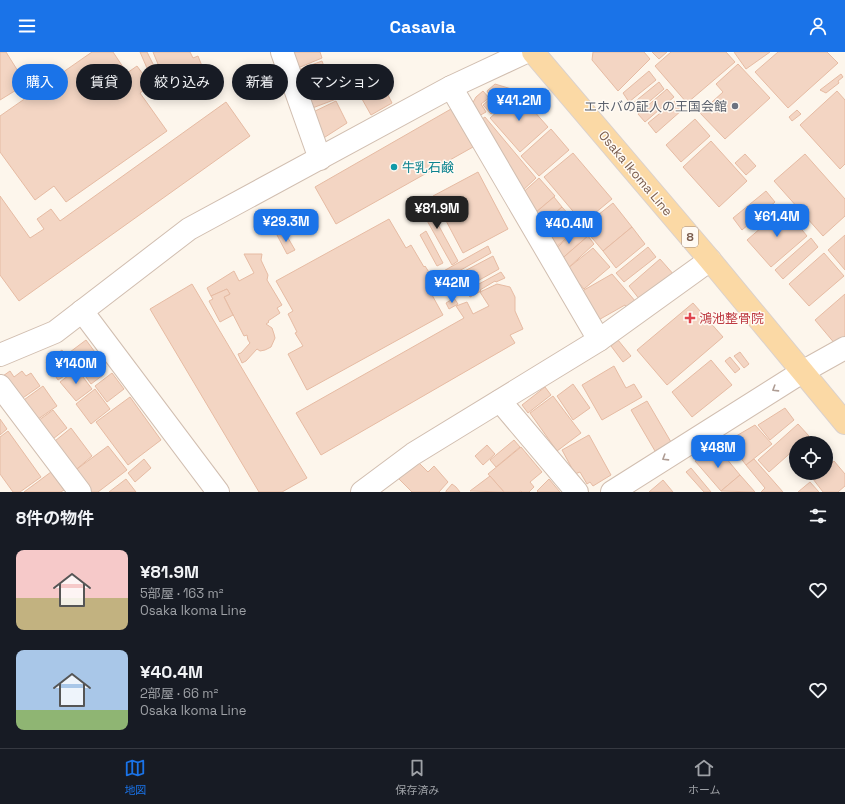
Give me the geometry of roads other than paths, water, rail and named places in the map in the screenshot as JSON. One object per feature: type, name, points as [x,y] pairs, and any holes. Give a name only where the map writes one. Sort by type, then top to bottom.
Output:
[{"type":"main road","name":"Osaka Ikoma Line","points":[[534,52],[710,260],[845,423]]},
{"type":"street","points":[[282,52],[320,159]]},
{"type":"street","points":[[0,355],[55,332],[189,229],[451,88],[526,52]]},
{"type":"street","points":[[451,88],[599,340]]},
{"type":"street","points":[[362,492],[413,454],[599,340],[710,260]]},
{"type":"street","points":[[82,311],[218,492]]},
{"type":"street","points":[[612,492],[802,372],[845,348]]},
{"type":"street","points":[[0,386],[80,492]]},
{"type":"street","points":[[500,401],[577,492]]},
{"type":"place","name":"エホバの証人の王国会館","points":[[735,106]]},
{"type":"place","name":"牛乳石鹸","points":[[394,167]]},
{"type":"place","name":"鴻池整骨院","points":[[690,318]]}]
